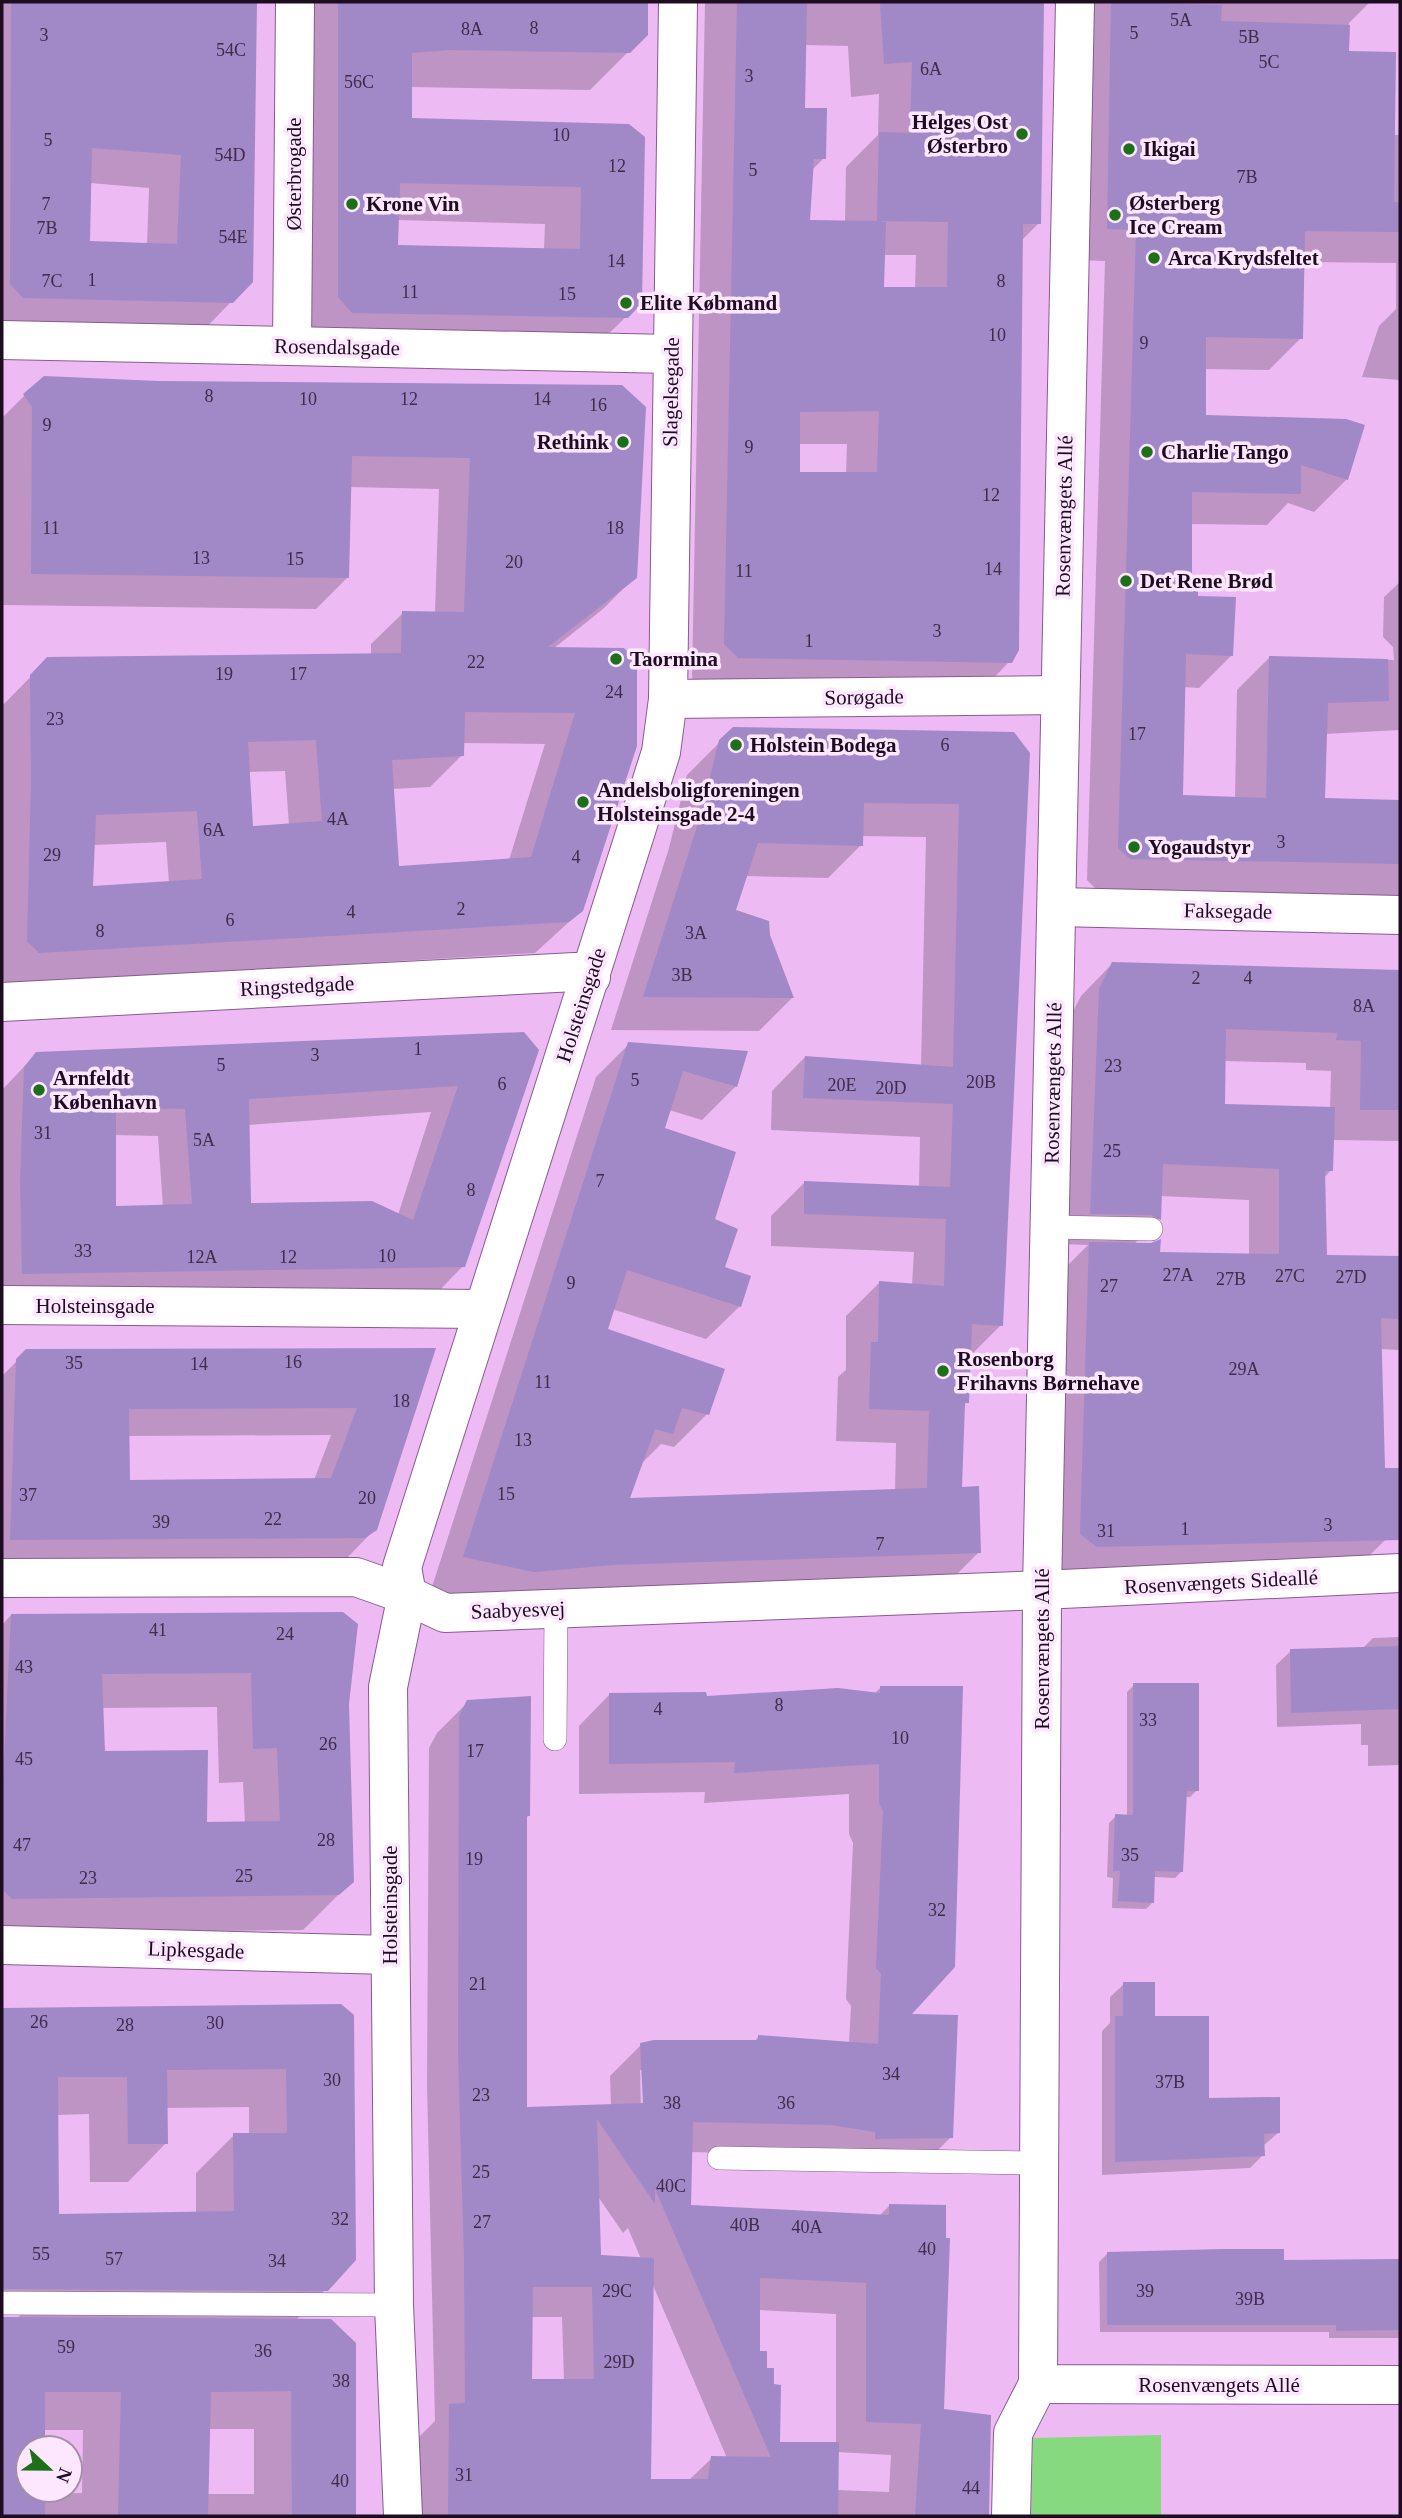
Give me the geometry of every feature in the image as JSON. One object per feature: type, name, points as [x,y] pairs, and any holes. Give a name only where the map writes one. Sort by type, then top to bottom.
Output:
[{"type":"street","name":"Østerbrogade","points":[[292,346],[295,2]]},
{"type":"street","name":"Slagelsegade","points":[[668,699],[678,2]]},
{"type":"street","name":"Rosenvængets Allé","points":[[1011,2516],[1013,2433],[1038,2384],[1042,1590],[1074,2]]},
{"type":"street","name":"Rosendalsgade","points":[[2,340],[671,354]]},
{"type":"street","name":"Sorøgade","points":[[668,699],[1060,695]]},
{"type":"street","name":"Holsteinsgade","points":[[403,2516],[394,2305],[388,1687],[407,1595],[402,1567],[661,752],[668,699]]},
{"type":"street","name":"Faksegade","points":[[1056,907],[1400,915]]},
{"type":"street","name":"Ringstedgade","points":[[2,1002],[575,972],[591,977]]},
{"type":"street","name":"Holsteinsgade","points":[[2,1305],[483,1309]]},
{"type":"street","name":"Rosenvængets Sideallé","points":[[1042,1590],[1400,1573]]},
{"type":"street","name":"Saabyesvej","points":[[2,1578],[356,1577],[407,1595],[445,1613],[1042,1590]]},
{"type":"street","name":"Lipkesgade","points":[[2,1945],[390,1955]]},
{"type":"street","name":"Rosenvængets Allé","points":[[1038,2384],[1400,2385]]},
{"type":"lane","points":[[1049,1227],[1151,1229]]},
{"type":"lane","points":[[555,1740],[556,1609]]},
{"type":"lane","points":[[719,2158],[1039,2164]]},
{"type":"lane","points":[[2,2303],[394,2305]]},
{"type":"green space","points":[[1161,2435],[1161,2516],[1031,2516],[1033,2438]]},
{"type":"building","points":[[11,2],[257,2],[253,282],[233,303],[23,298],[10,284]],"holes":[[[92,148],[181,155],[177,244],[90,241]]]},
{"type":"building","points":[[338,2],[648,2],[648,35],[630,53],[450,50],[412,53],[412,118],[629,124],[645,137],[642,303],[628,318],[352,313],[338,297]],"holes":[[[400,183],[581,187],[580,249],[398,245]]]},
{"type":"building","points":[[737,2],[807,2],[805,108],[827,108],[826,159],[814,159],[810,220],[877,221],[879,132],[910,133],[912,62],[884,64],[880,2],[1044,2],[1041,224],[1023,224],[1019,650],[1012,663],[738,658],[724,644]],"holes":[[[877,221],[948,222],[947,287],[884,287],[886,222]],[[879,411],[877,472],[800,472],[800,412]]]},
{"type":"building","points":[[1111,2],[1222,5],[1221,21],[1350,25],[1349,51],[1396,52],[1394,202],[1400,203],[1400,232],[1305,231],[1303,339],[1206,337],[1206,415],[1346,419],[1365,425],[1348,480],[1301,465],[1301,494],[1192,492],[1192,578],[1198,577],[1198,596],[1236,597],[1233,656],[1186,654],[1183,795],[1266,798],[1269,656],[1388,659],[1389,701],[1328,703],[1325,798],[1400,800],[1400,864],[1130,859],[1118,848],[1136,230],[1107,229]]},
{"type":"building","points":[[44,376],[158,381],[622,385],[646,407],[637,578],[548,647],[624,648],[637,661],[637,746],[583,911],[569,922],[39,953],[27,941],[31,782],[30,675],[47,657],[401,653],[402,611],[464,612],[470,458],[352,456],[349,578],[31,574],[32,407],[23,394]],"holes":[[[465,712],[575,713],[531,857],[399,866],[392,760],[464,756]],[[316,740],[322,821],[253,826],[248,742]],[[197,811],[202,879],[93,886],[96,815]]]},
{"type":"building","points":[[733,727],[1014,732],[1030,753],[1003,1326],[972,1324],[969,1403],[965,1403],[962,1487],[979,1486],[981,1553],[613,1565],[534,1572],[463,1557],[628,1042],[748,1051],[737,1087],[683,1071],[665,1128],[736,1152],[715,1219],[738,1229],[725,1267],[751,1276],[741,1307],[627,1270],[608,1329],[725,1369],[709,1415],[682,1408],[673,1434],[655,1429],[630,1498],[927,1488],[929,1411],[869,1409],[871,1342],[878,1342],[879,1281],[944,1286],[946,1219],[804,1214],[804,1181],[950,1187],[953,1104],[803,1098],[805,1056],[953,1067],[959,804],[864,803],[863,846],[758,843],[736,910],[769,921],[770,935],[794,998],[643,997],[701,814],[719,740]]},
{"type":"building","points":[[1112,962],[1400,970],[1400,1110],[1360,1110],[1361,1041],[1336,1040],[1337,1033],[1226,1029],[1225,1104],[1335,1107],[1333,1171],[1325,1171],[1327,1255],[1400,1256],[1400,1319],[1381,1318],[1385,1468],[1400,1468],[1400,1540],[1097,1547],[1080,1534],[1089,1242],[1151,1243],[1161,1239],[1160,1252],[1279,1254],[1279,1169],[1163,1164],[1161,1220],[1151,1215],[1090,1214],[1099,989]]},
{"type":"building","points":[[524,1032],[539,1050],[465,1267],[22,1274],[20,1182],[24,1067],[36,1052]],"holes":[[[458,1086],[413,1220],[372,1201],[251,1203],[249,1099]],[[116,1108],[185,1109],[192,1204],[116,1206]]]},
{"type":"building","points":[[436,1348],[377,1530],[365,1538],[10,1540],[16,1359],[26,1349]],"holes":[[[357,1408],[331,1478],[130,1480],[129,1409]]]},
{"type":"building","points":[[343,1612],[358,1624],[349,1704],[354,1882],[339,1895],[12,1899],[2,1889],[2,1803],[11,1614]],"holes":[[[251,1673],[253,1749],[277,1748],[280,1821],[207,1822],[208,1750],[105,1751],[102,1674]]]},
{"type":"building","points":[[1400,1646],[1400,1709],[1291,1713],[1290,1649]]},
{"type":"building","points":[[1133,1683],[1199,1683],[1199,1791],[1187,1791],[1183,1872],[1155,1871],[1154,1903],[1118,1901],[1120,1871],[1113,1871],[1115,1814],[1133,1815]]},
{"type":"building","points":[[880,1686],[963,1686],[955,1967],[912,2014],[958,2015],[953,2138],[875,2139],[875,2132],[831,2125],[693,2122],[691,2205],[889,2215],[889,2204],[946,2205],[946,2238],[950,2238],[944,2409],[991,2415],[989,2516],[915,2516],[921,2424],[866,2422],[866,2283],[760,2278],[760,2351],[767,2351],[767,2368],[774,2368],[774,2384],[781,2385],[780,2442],[839,2442],[838,2516],[448,2516],[449,2404],[465,2403],[458,2053],[459,1716],[467,1700],[531,1696],[530,1816],[527,1816],[527,2107],[643,2103],[640,2043],[654,2040],[758,2040],[758,2035],[878,2044],[881,1974],[876,1968],[883,1811],[879,1803],[879,1764],[734,1773],[735,1762],[609,1764],[609,1693],[706,1692],[707,1696],[838,1688],[880,1693]],"holes":[[[597,2119],[655,2204],[655,2189],[771,2457],[711,2456],[708,2479],[651,2479],[654,2258],[601,2255]],[[533,2287],[592,2287],[594,2379],[532,2379]]]},
{"type":"building","points":[[1123,1982],[1155,1982],[1155,2016],[1209,2016],[1209,2098],[1280,2097],[1280,2133],[1264,2134],[1265,2156],[1115,2162],[1115,2016],[1123,2016]]},
{"type":"building","points":[[341,2004],[354,2015],[356,2260],[328,2291],[2,2289],[2,2008]],"holes":[[[286,2069],[287,2133],[233,2133],[234,2211],[59,2214],[58,2077],[127,2077],[128,2144],[168,2144],[167,2070]]]},
{"type":"building","points":[[1284,2249],[1284,2260],[1400,2259],[1400,2330],[1336,2331],[1336,2325],[1107,2325],[1107,2252]]},
{"type":"building","points":[[2,2317],[331,2319],[356,2343],[356,2516],[292,2516],[291,2391],[211,2392],[208,2516],[118,2516],[121,2392],[45,2392],[45,2434],[14,2434],[14,2504],[45,2504],[45,2516],[2,2516]]},
{"type":"place","name":"Helges Ost Østerbro","points":[[1022,134]]},
{"type":"place","name":"Ikigai","points":[[1129,149]]},
{"type":"place","name":"Krone Vin","points":[[352,204]]},
{"type":"place","name":"Østerberg Ice Cream","points":[[1115,215]]},
{"type":"place","name":"Arca Krydsfeltet","points":[[1154,258]]},
{"type":"place","name":"Elite Købmand","points":[[626,303]]},
{"type":"place","name":"Rethink","points":[[623,442]]},
{"type":"place","name":"Charlie Tango","points":[[1147,452]]},
{"type":"place","name":"Det Rene Brød","points":[[1126,581]]},
{"type":"place","name":"Taormina","points":[[616,659]]},
{"type":"place","name":"Holstein Bodega","points":[[736,745]]},
{"type":"place","name":"Andelsboligforeningen Holsteinsgade 2-4","points":[[583,802]]},
{"type":"place","name":"Yogaudstyr","points":[[1134,847]]},
{"type":"place","name":"Arnfeldt København","points":[[39,1090]]},
{"type":"place","name":"Rosenborg Frihavns Børnehave","points":[[943,1371]]}]
